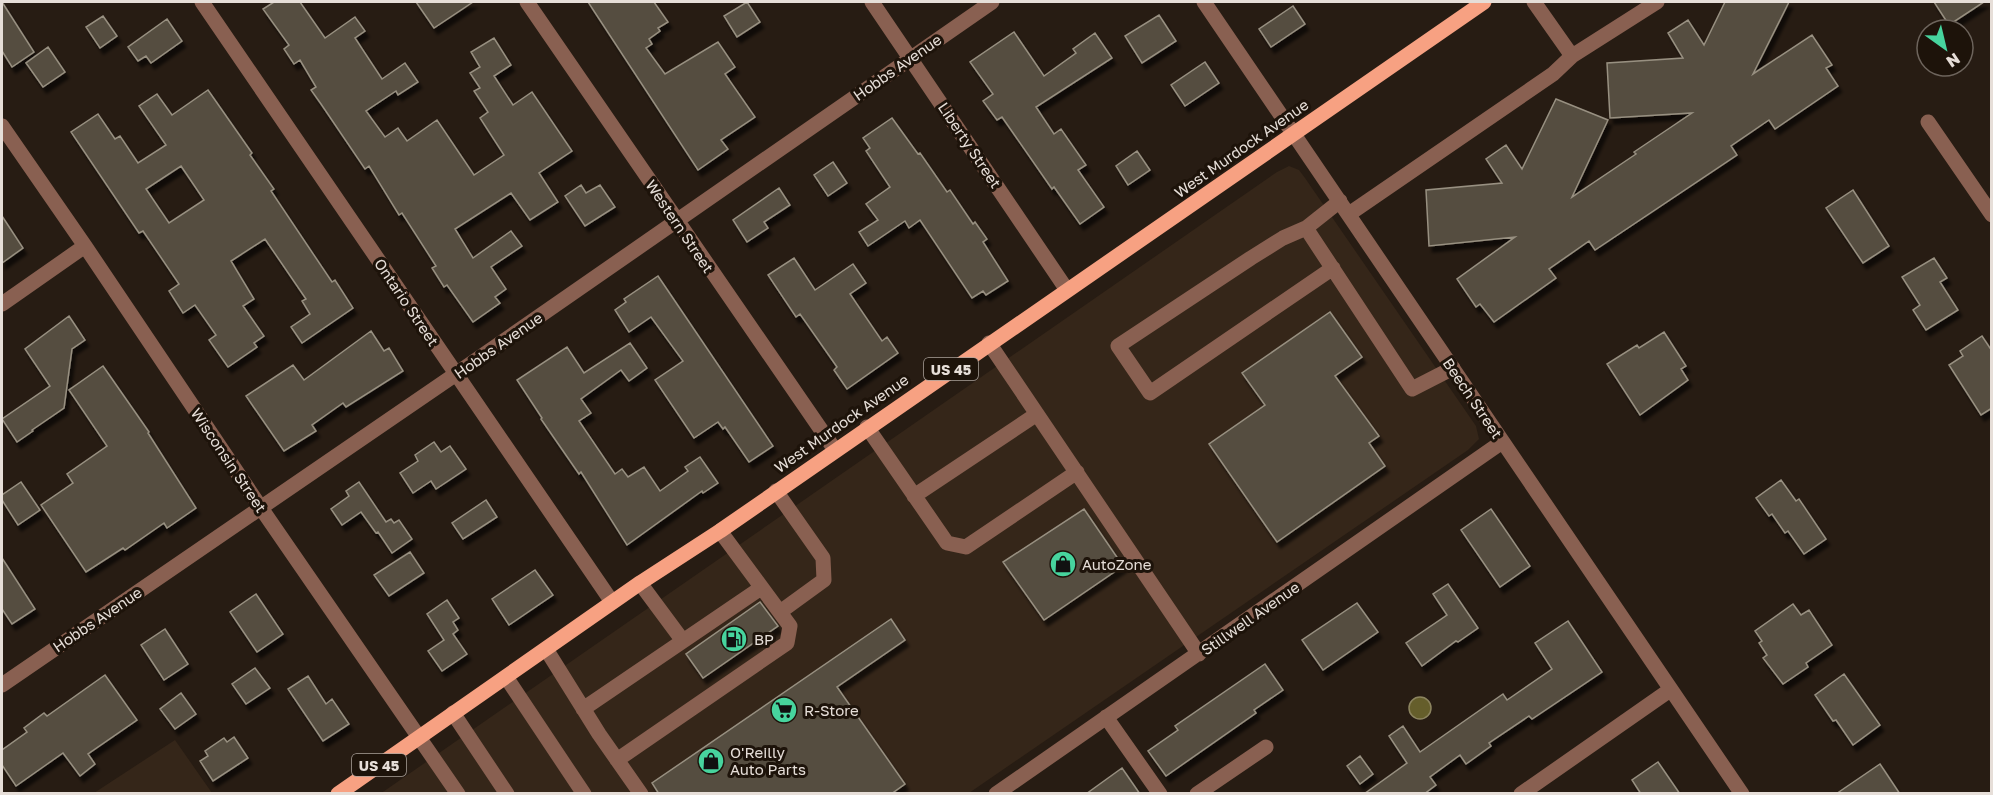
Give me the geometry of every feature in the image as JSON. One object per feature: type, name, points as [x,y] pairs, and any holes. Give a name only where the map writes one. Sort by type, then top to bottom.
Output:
[{"type":"main road","name":"West Murdock Avenue","points":[[338,794],[612,602],[720,531],[867,427],[1484,2]]},
{"type":"street","name":"Ontario Street","points":[[202,2],[612,602]]},
{"type":"street","name":"Western Street","points":[[527,2],[835,450]]},
{"type":"street","name":"Liberty Street","points":[[872,2],[1067,290]]},
{"type":"street","name":"Hobbs Avenue","points":[[2,685],[456,374],[992,2]]},
{"type":"street","name":"Beech Street","points":[[1204,2],[1742,794]]},
{"type":"street","points":[[1534,2],[1572,56]]},
{"type":"street","points":[[1349,214],[1553,74],[1572,56],[1657,2]]},
{"type":"street","points":[[1928,122],[1992,215]]},
{"type":"street","name":"Wisconsin Street","points":[[2,126],[458,794]]},
{"type":"street","points":[[1333,268],[1150,393],[1118,346],[1251,258],[1283,238],[1306,228],[1340,201]]},
{"type":"street","points":[[1306,228],[1412,389],[1453,368]]},
{"type":"street","points":[[2,304],[86,246]]},
{"type":"street","points":[[989,343],[1199,654]]},
{"type":"street","points":[[914,496],[1037,414]]},
{"type":"street","points":[[867,427],[946,543],[966,547],[1077,472]]},
{"type":"street","name":"Stillwell Avenue","points":[[996,794],[1502,441]]},
{"type":"street","points":[[776,491],[823,558],[824,569],[824,580],[780,612]]},
{"type":"street","points":[[617,759],[786,643],[790,626],[720,531]]},
{"type":"street","points":[[640,583],[683,641]]},
{"type":"street","points":[[583,709],[761,588]]},
{"type":"street","points":[[546,649],[583,709],[641,794]]},
{"type":"street","points":[[506,676],[584,794]]},
{"type":"street","points":[[1521,794],[1670,690]]},
{"type":"street","points":[[453,713],[507,794]]},
{"type":"street","points":[[1106,717],[1160,794]]},
{"type":"street","points":[[1197,794],[1266,747]]},
{"type":"shaded area","points":[[1289,166],[1299,170],[1305,178],[1476,426],[1479,439],[1468,450],[969,793],[380,794],[1277,172]]},
{"type":"shaded area","points":[[1416,697],[1424,697],[1431,704],[1431,712],[1424,719],[1416,719],[1409,712],[1409,704]]},
{"type":"shaded area","points":[[175,740],[212,793],[94,793]]},
{"type":"building","points":[[2,2],[34,52],[12,67],[2,51]]},
{"type":"building","points":[[274,2],[300,2],[325,38],[355,17],[365,31],[355,38],[382,79],[405,63],[418,82],[398,95],[396,91],[366,111],[385,137],[398,128],[407,141],[437,120],[474,175],[504,155],[480,118],[488,112],[474,91],[480,88],[470,73],[480,67],[471,52],[494,38],[511,65],[494,76],[513,105],[532,92],[572,151],[539,173],[558,202],[530,220],[511,193],[455,229],[473,258],[511,231],[522,246],[491,267],[506,289],[495,297],[500,303],[473,322],[447,285],[444,287],[432,268],[436,266],[402,213],[399,215],[369,166],[365,169],[311,90],[316,87],[300,60],[294,64],[284,49],[289,45],[263,9]]},
{"type":"building","points":[[416,2],[473,2],[434,28]]},
{"type":"building","points":[[588,2],[654,2],[668,22],[658,28],[660,31],[649,39],[652,44],[646,48],[665,74],[718,42],[735,67],[725,74],[755,117],[721,140],[728,149],[698,170]]},
{"type":"building","points":[[747,2],[760,22],[737,37],[724,16]]},
{"type":"building","points":[[1725,2],[1789,2],[1753,74],[1812,35],[1832,65],[1826,68],[1838,86],[1775,129],[1769,120],[1731,146],[1737,155],[1595,250],[1589,241],[1549,269],[1556,278],[1494,322],[1480,304],[1476,307],[1457,279],[1515,237],[1429,246],[1426,190],[1502,183],[1486,159],[1506,145],[1522,169],[1556,99],[1608,120],[1572,197],[1692,113],[1610,118],[1607,63],[1683,58],[1668,33],[1688,20],[1704,45]]},
{"type":"building","points":[[1934,2],[1984,2],[1960,18],[1944,18]]},
{"type":"building","points":[[1293,6],[1305,24],[1271,47],[1259,29]]},
{"type":"building","points":[[1159,15],[1176,41],[1142,63],[1125,36]]},
{"type":"building","points":[[103,16],[117,36],[100,48],[86,27]]},
{"type":"building","points":[[167,19],[182,41],[151,63],[146,56],[138,61],[128,47]]},
{"type":"building","points":[[1014,32],[1044,76],[1076,53],[1073,49],[1095,33],[1112,58],[1036,107],[1054,134],[1061,129],[1086,165],[1078,170],[1104,207],[1080,224],[1054,187],[1052,189],[1002,117],[997,120],[983,101],[993,94],[970,62]]},
{"type":"building","points":[[48,47],[65,72],[43,87],[26,63]]},
{"type":"building","points":[[1205,62],[1219,83],[1185,106],[1171,85]]},
{"type":"building","points":[[208,90],[252,153],[250,155],[274,189],[271,191],[332,282],[335,280],[353,308],[302,343],[291,327],[310,314],[302,301],[306,299],[265,239],[231,261],[254,299],[243,306],[264,336],[254,343],[257,347],[228,367],[209,340],[216,335],[195,305],[183,313],[169,291],[179,284],[143,231],[139,233],[71,132],[98,114],[115,139],[120,136],[138,163],[166,145],[139,106],[157,94],[172,115]],"holes":[[[181,166],[204,200],[169,223],[146,189]]]},
{"type":"building","points":[[892,118],[947,192],[950,190],[973,224],[975,222],[987,239],[983,242],[1008,281],[986,295],[983,291],[972,298],[920,220],[909,228],[905,221],[868,246],[859,232],[878,220],[866,204],[890,187],[866,151],[870,148],[863,138]]},
{"type":"building","points":[[1137,151],[1150,170],[1128,185],[1116,166]]},
{"type":"building","points":[[833,162],[847,183],[828,196],[814,175]]},
{"type":"building","points":[[581,185],[586,193],[600,185],[615,207],[585,226],[565,196]]},
{"type":"building","points":[[779,188],[790,205],[764,222],[768,228],[747,242],[733,220]]},
{"type":"building","points":[[1853,190],[1889,246],[1863,263],[1826,208]]},
{"type":"building","points":[[2,216],[23,248],[2,263]]},
{"type":"building","points":[[794,258],[815,290],[853,264],[866,283],[850,294],[882,341],[887,337],[898,353],[847,389],[834,370],[837,367],[800,314],[796,317],[768,275]]},
{"type":"building","points":[[1934,258],[1947,278],[1940,282],[1958,310],[1926,330],[1913,310],[1920,305],[1902,277]]},
{"type":"building","points":[[658,276],[773,446],[749,462],[725,427],[723,429],[718,422],[694,438],[655,380],[683,361],[651,317],[629,332],[615,310],[626,302],[624,299]]},
{"type":"building","points":[[1330,312],[1362,357],[1335,376],[1379,436],[1369,443],[1385,466],[1277,542],[1209,444],[1265,405],[1242,373]]},
{"type":"building","points":[[69,316],[85,340],[72,349],[64,408],[17,442],[2,419],[50,386],[25,349]]},
{"type":"building","points":[[371,331],[384,351],[389,348],[403,371],[346,407],[343,403],[312,425],[316,431],[284,451],[246,396],[293,365],[304,380]]},
{"type":"building","points":[[1664,332],[1686,366],[1681,369],[1688,380],[1640,415],[1607,364],[1637,345],[1639,348]]},
{"type":"building","points":[[1982,336],[1992,351],[1992,408],[1981,415],[1949,365],[1963,356],[1960,351]]},
{"type":"building","points":[[630,343],[647,368],[629,381],[621,370],[581,399],[591,413],[579,421],[615,474],[622,469],[628,477],[644,467],[660,491],[688,471],[685,467],[700,457],[718,483],[703,493],[702,491],[627,545],[581,472],[579,474],[517,380],[567,347],[584,373]]},
{"type":"building","points":[[103,366],[149,432],[196,508],[167,528],[164,523],[125,550],[123,548],[86,572],[41,505],[73,483],[67,474],[107,446],[69,390]]},
{"type":"building","points":[[434,442],[441,452],[450,446],[466,469],[436,489],[431,481],[413,493],[400,473],[418,461],[415,455]]},
{"type":"building","points":[[1781,480],[1796,501],[1799,499],[1826,539],[1804,554],[1788,531],[1785,533],[1772,514],[1769,516],[1756,498]]},
{"type":"building","points":[[21,482],[40,510],[18,525],[2,500],[2,495]]},
{"type":"building","points":[[359,482],[386,522],[391,519],[394,523],[399,520],[412,539],[392,553],[361,512],[342,525],[331,509],[349,496],[346,491]]},
{"type":"building","points":[[486,500],[497,517],[463,539],[452,523]]},
{"type":"building","name":"AutoZone","points":[[1084,509],[1123,566],[1044,620],[1003,562]]},
{"type":"building","points":[[1491,509],[1530,566],[1500,587],[1461,530]]},
{"type":"building","points":[[410,552],[424,573],[389,596],[374,575]]},
{"type":"building","points":[[2,558],[35,609],[12,624],[2,609]]},
{"type":"building","points":[[535,570],[553,595],[509,625],[492,599]]},
{"type":"building","points":[[1448,584],[1478,628],[1422,666],[1406,643],[1447,615],[1433,594]]},
{"type":"building","points":[[256,594],[283,634],[257,652],[230,612]]},
{"type":"building","points":[[447,600],[459,618],[453,622],[458,630],[453,634],[467,654],[442,671],[428,651],[444,640],[427,614]]},
{"type":"building","points":[[760,602],[778,626],[703,678],[686,654]]},
{"type":"building","points":[[1357,603],[1378,632],[1323,670],[1302,640]]},
{"type":"building","points":[[1793,604],[1801,615],[1809,610],[1832,645],[1806,663],[1808,667],[1783,684],[1763,658],[1767,655],[1755,631]]},
{"type":"building","points":[[891,619],[905,640],[837,687],[905,784],[891,794],[659,794],[652,783]]},
{"type":"building","points":[[1568,621],[1602,672],[1532,719],[1529,716],[1489,743],[1491,746],[1466,764],[1460,755],[1430,777],[1436,785],[1424,794],[1364,794],[1407,763],[1389,736],[1403,726],[1420,752],[1503,694],[1507,700],[1552,669],[1535,643]]},
{"type":"building","points":[[165,629],[188,664],[164,680],[141,645]]},
{"type":"building","points":[[1265,664],[1283,690],[1254,710],[1256,713],[1166,776],[1148,751],[1178,730],[1175,726]]},
{"type":"building","points":[[255,668],[270,688],[246,704],[232,684]]},
{"type":"building","points":[[1844,674],[1880,725],[1853,745],[1815,695]]},
{"type":"building","points":[[105,675],[137,720],[88,754],[95,764],[80,776],[63,753],[16,786],[2,765],[2,750],[27,732],[24,728],[44,713],[47,716]]},
{"type":"building","points":[[308,676],[326,704],[332,699],[349,724],[323,741],[288,689]]},
{"type":"building","points":[[181,693],[196,714],[175,729],[160,709]]},
{"type":"building","points":[[234,737],[248,758],[213,781],[200,761],[208,756],[205,751],[224,738],[227,742]]},
{"type":"building","points":[[1360,756],[1373,774],[1360,784],[1347,766]]},
{"type":"building","points":[[1658,762],[1680,794],[1641,794],[1632,780]]},
{"type":"building","points":[[1880,764],[1900,794],[1836,794]]},
{"type":"building","points":[[1122,768],[1140,794],[1086,794]]},
{"type":"place","name":"AutoZone","points":[[1063,564]]},
{"type":"place","name":"BP","points":[[734,639]]},
{"type":"place","name":"R-Store","points":[[784,710]]},
{"type":"place","name":"O'Reilly Auto Parts","points":[[711,761]]}]
